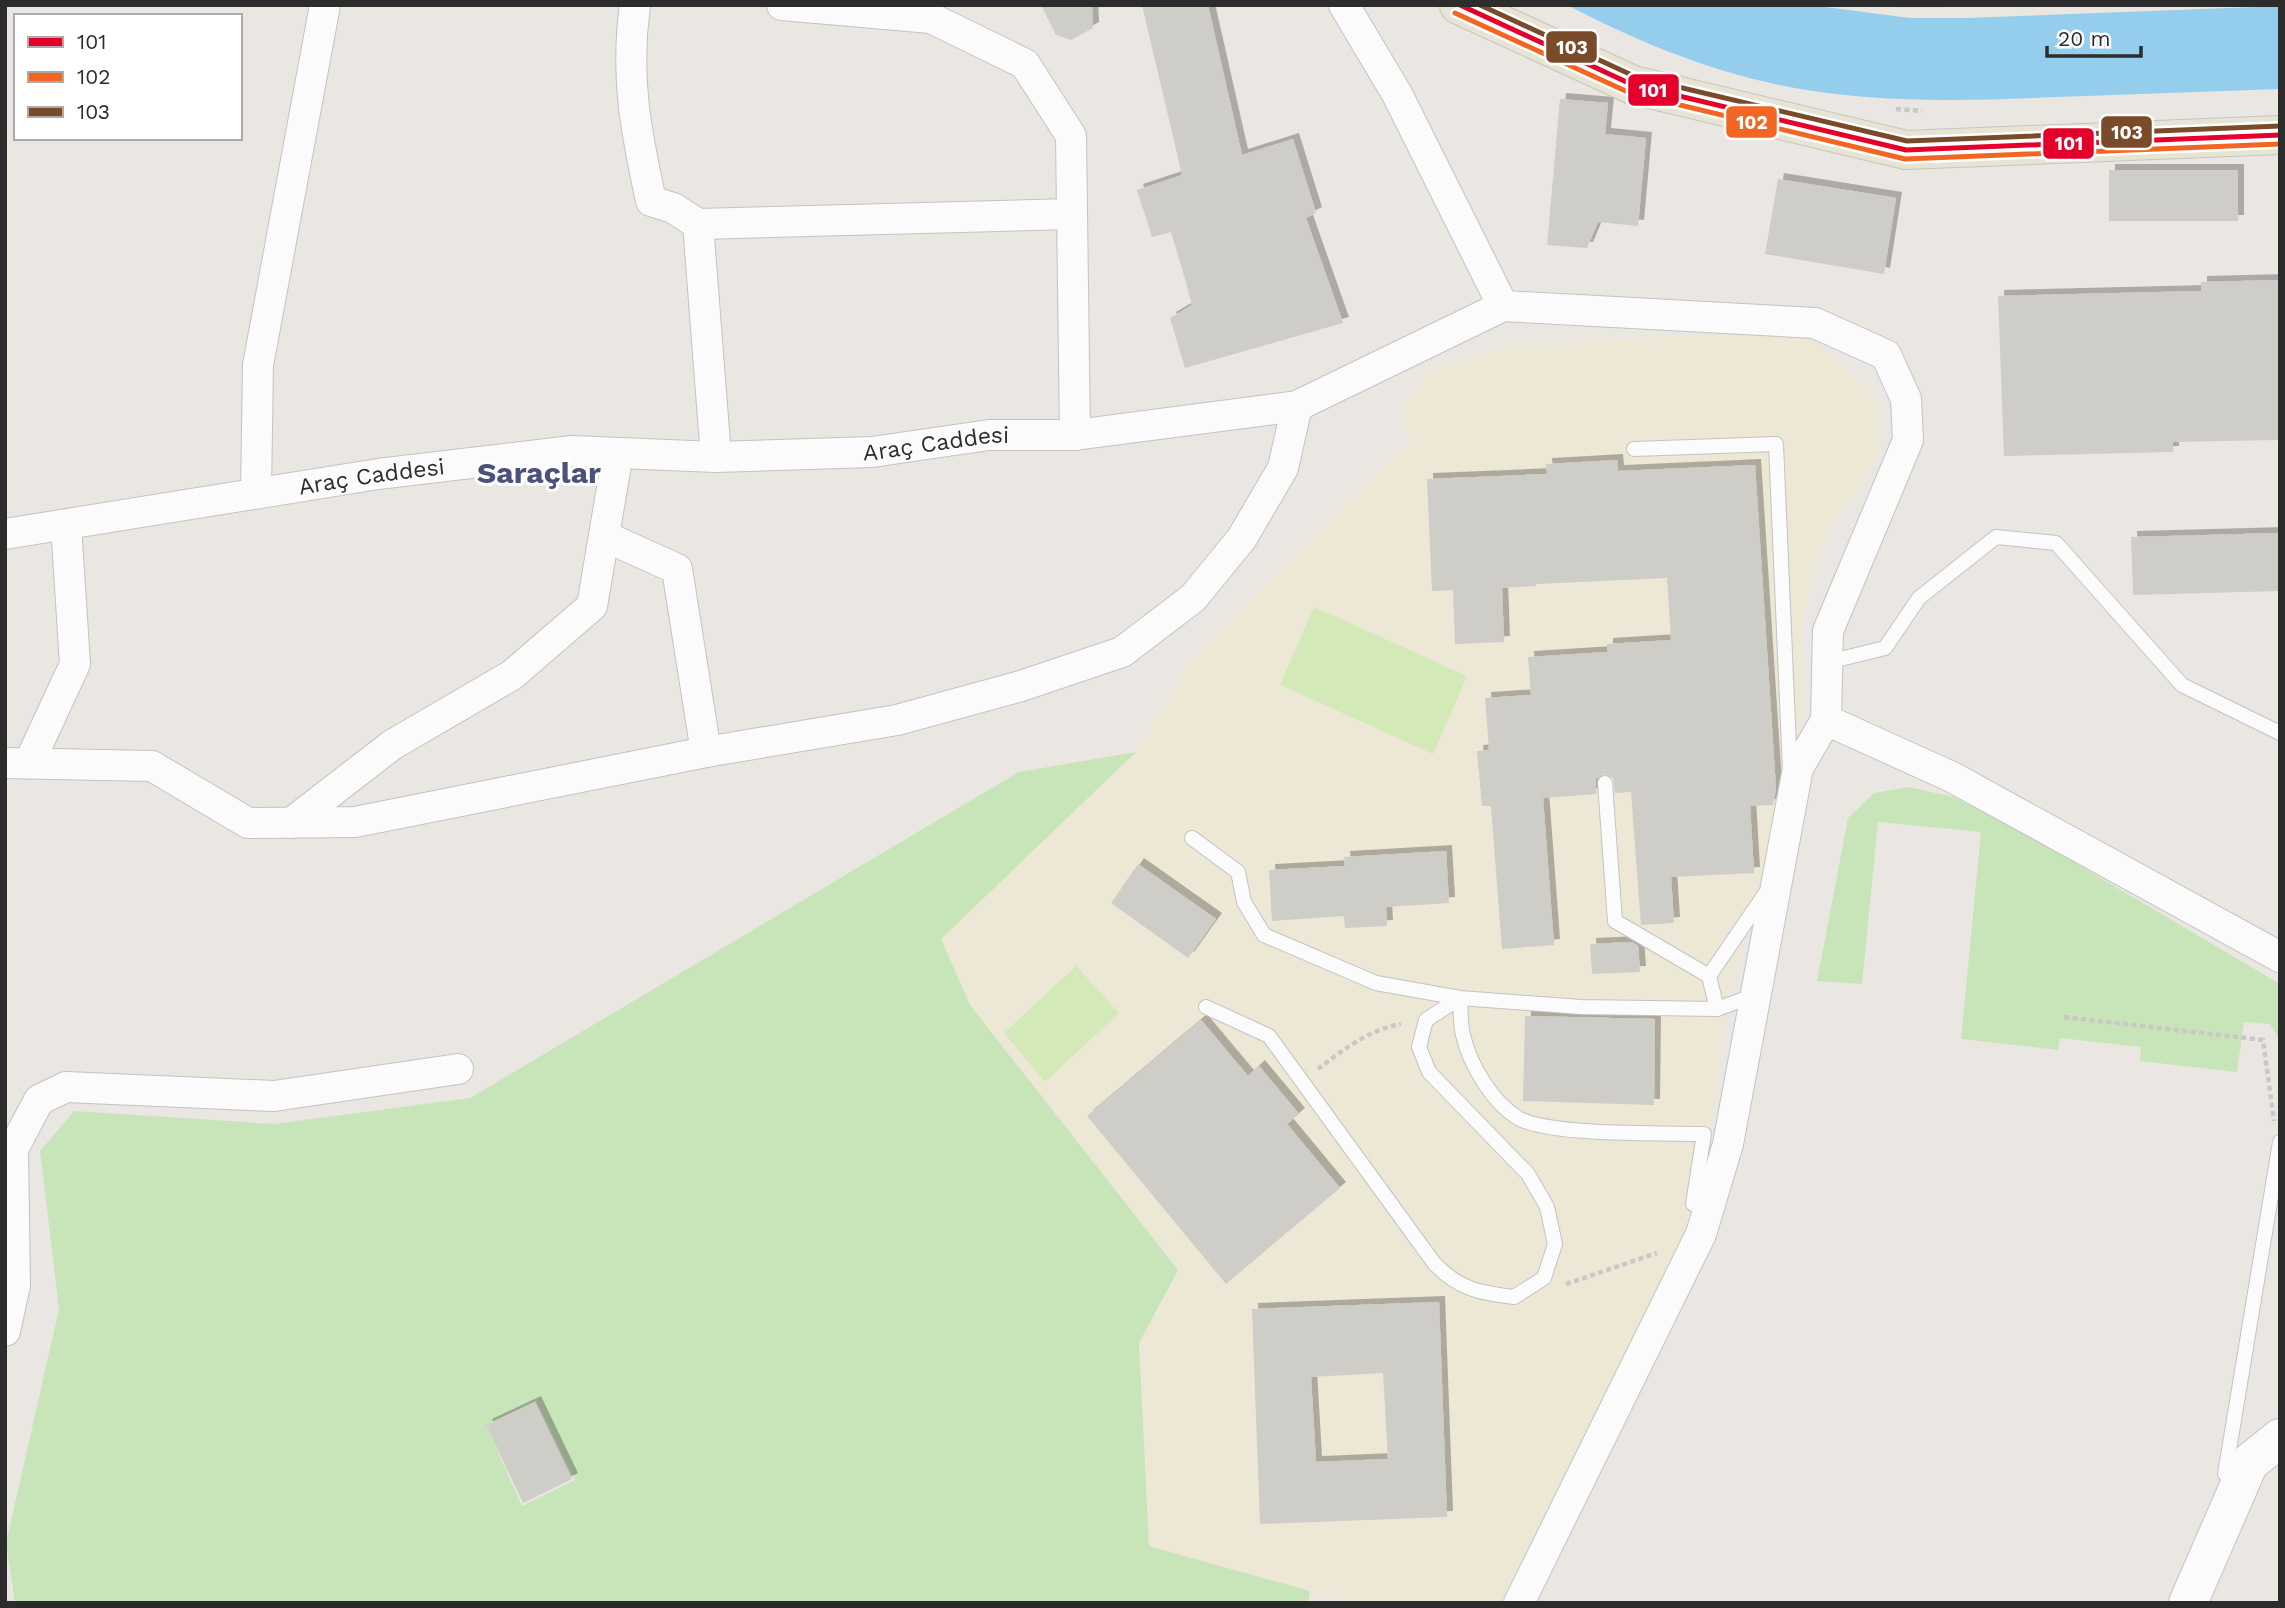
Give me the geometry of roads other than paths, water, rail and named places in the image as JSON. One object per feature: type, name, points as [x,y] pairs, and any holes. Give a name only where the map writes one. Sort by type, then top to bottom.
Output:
[{"type":"main road","points":[[1459,5],[1633,85],[1906,150],[2280,135]]},
{"type":"main road","points":[[2188,1603],[2249,1463],[2280,1410]]},
{"type":"main road","points":[[2249,1463],[2280,1438]]},
{"type":"street","points":[[256,494],[258,365],[325,5]]},
{"type":"street","points":[[635,5],[629,47],[632,113],[650,201],[673,208],[698,224],[1072,214]]},
{"type":"street","points":[[782,5],[934,11],[1025,64],[1071,136],[1075,435]]},
{"type":"street","points":[[1344,5],[1397,94],[1503,306],[1815,323],[1886,355],[1906,399],[1909,440],[1828,631],[1826,720],[1798,768],[1728,1144],[1701,1234],[1519,1603]]},
{"type":"street","points":[[698,224],[716,457]]},
{"type":"street","name":"Araç Caddesi","points":[[5,534],[378,474],[572,451],[716,457],[872,452],[989,435],[1075,435],[1297,405],[1503,306]]},
{"type":"street","points":[[66,524],[75,664],[18,762],[152,766],[248,823],[355,822],[706,752],[897,720],[1021,686],[1122,652],[1193,597],[1242,538],[1283,468],[1297,405]]},
{"type":"street","points":[[291,823],[392,745],[512,675],[592,606],[618,453]]},
{"type":"street","points":[[604,536],[677,569],[706,752]]},
{"type":"street","points":[[1826,720],[1952,777],[2280,957]]},
{"type":"street","points":[[5,1331],[15,1285],[13,1149],[39,1100],[66,1087],[274,1096],[458,1069]]},
{"type":"lane","points":[[1634,449],[1776,444],[1791,785],[1765,897],[1709,976]]},
{"type":"lane","points":[[1828,662],[1885,648],[1919,598],[1996,537],[2056,544],[2182,685],[2280,733]]},
{"type":"lane","points":[[1605,783],[1615,921],[1709,976],[1717,1009]]},
{"type":"lane","points":[[1192,838],[1238,872],[1244,902],[1264,935],[1377,983],[1460,998],[1581,1007],[1717,1009],[1756,994]]},
{"type":"lane","points":[[1206,1007],[1269,1036],[1444,1274],[1475,1292],[1514,1297],[1544,1278],[1555,1244],[1548,1207],[1528,1174],[1429,1072],[1419,1047],[1426,1020],[1460,998]]},
{"type":"lane","points":[[1460,998],[1462,1035],[1475,1065],[1492,1095],[1519,1118],[1552,1129],[1704,1134],[1693,1204]]},
{"type":"lane","points":[[2249,1463],[2225,1474],[2278,1145]]},
{"type":"lane","points":[[2267,1210],[2280,1192]]},
{"type":"water","points":[[1567,5],[1810,5],[1910,18],[2280,6],[2280,89],[1918,100],[1814,91],[1779,85],[1697,62],[1618,30]]},
{"type":"district","name":"Saraçlar","points":[[539,473]]}]
